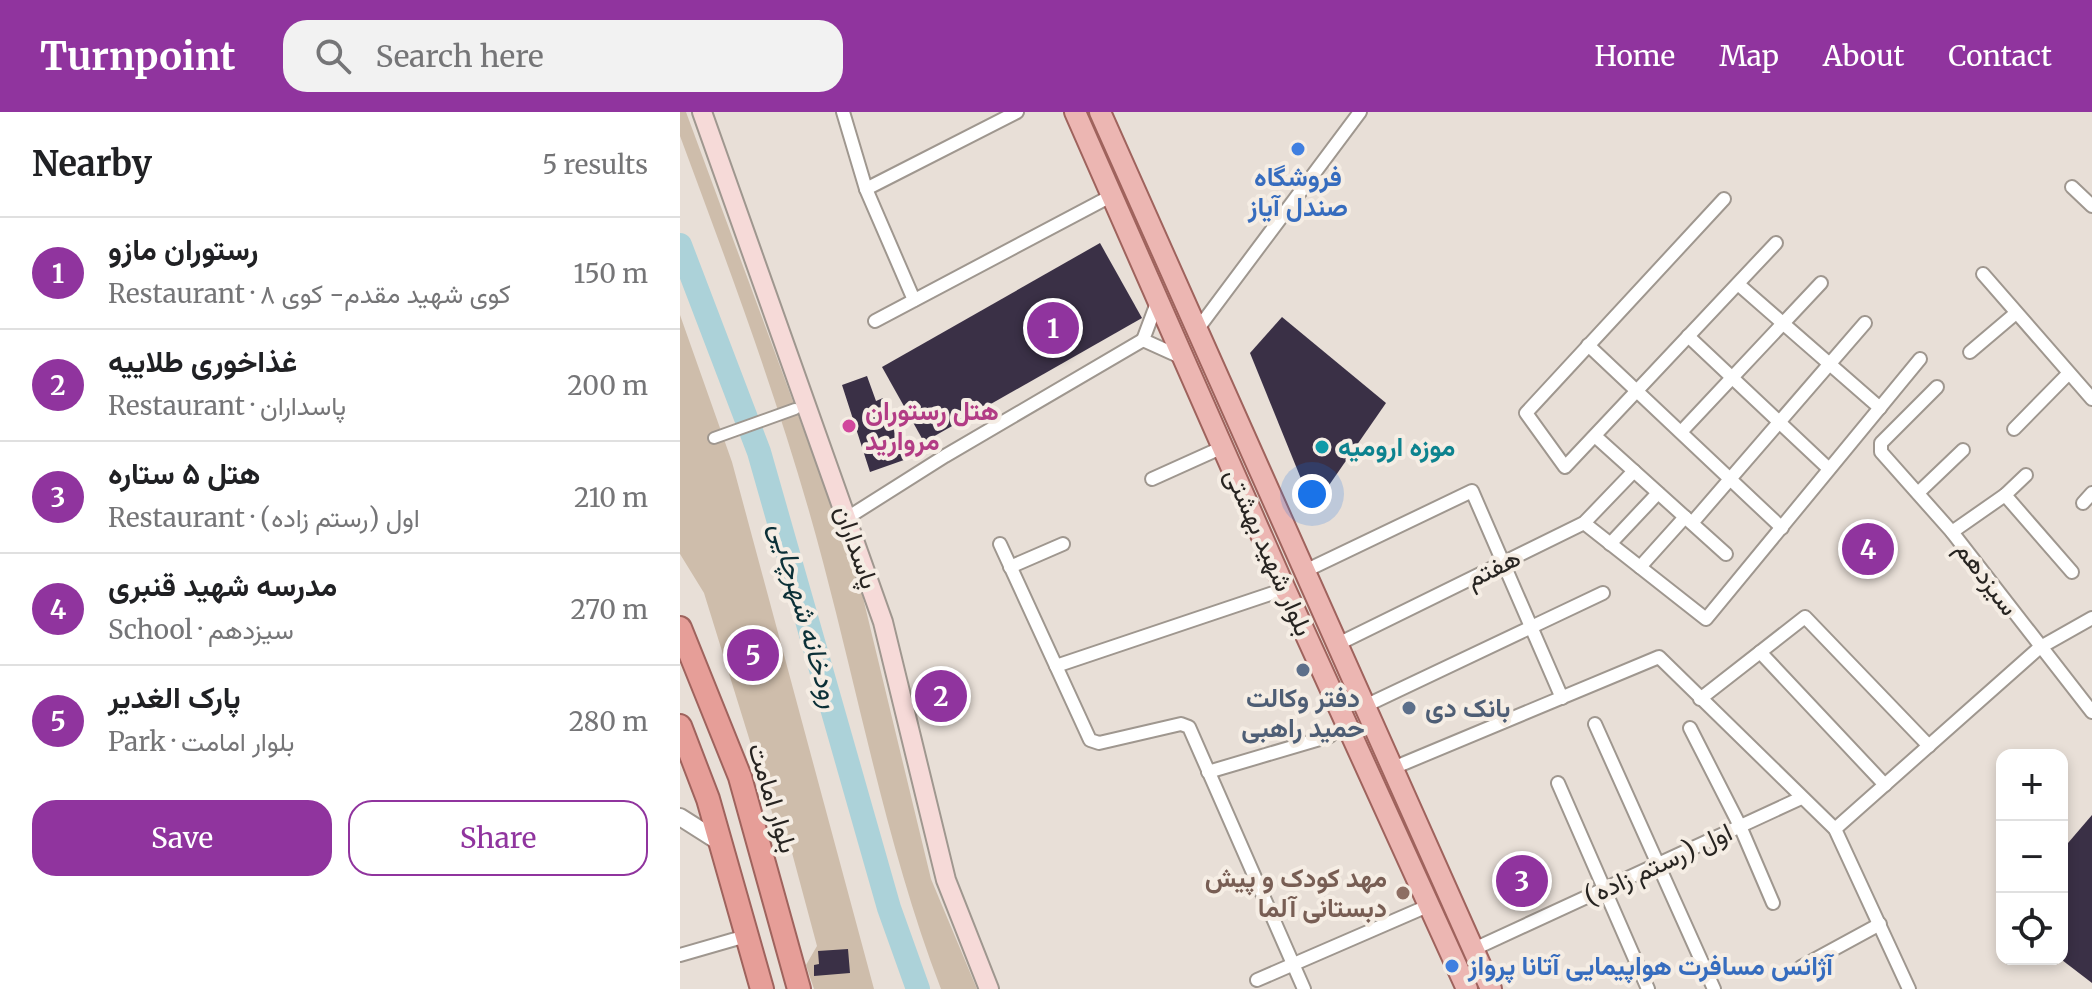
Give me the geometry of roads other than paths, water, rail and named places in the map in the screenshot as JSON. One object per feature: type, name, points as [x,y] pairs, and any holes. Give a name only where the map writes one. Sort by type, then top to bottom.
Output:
[{"type":"highway","name":"بلوار امامت","points":[[680,628],[740,777],[799,989]]},
{"type":"highway","points":[[680,726],[721,843],[762,989]]},
{"type":"main road","name":"پاسداران","points":[[702,112],[883,622],[946,880],[989,989]]},
{"type":"main road","name":"بلوار شهید بهشتی","points":[[1075,112],[1285,589],[1467,989]]},
{"type":"main road","name":"بلوار شهید بهشتی","points":[[1100,112],[1491,989]]},
{"type":"street","points":[[857,112],[844,116],[866,189],[914,300]]},
{"type":"street","points":[[866,189],[1017,112]]},
{"type":"street","points":[[1197,330],[1360,112]]},
{"type":"street","points":[[2072,187],[2092,206]]},
{"type":"street","points":[[875,321],[1111,196]]},
{"type":"street","points":[[1724,199],[1526,413],[1565,467],[1776,243]]},
{"type":"street","points":[[1983,274],[2092,399]]},
{"type":"street","points":[[1681,432],[1821,283]]},
{"type":"street","points":[[1738,284],[1880,408]]},
{"type":"street","points":[[847,518],[945,456],[1143,340],[1158,300]]},
{"type":"street","points":[[1970,352],[2016,313]]},
{"type":"street","points":[[1640,567],[1730,479],[1865,323]]},
{"type":"street","points":[[1688,336],[1829,469]]},
{"type":"street","points":[[1143,340],[1185,360]]},
{"type":"street","points":[[1588,345],[1782,528]]},
{"type":"street","points":[[1584,523],[1706,619],[1920,359]]},
{"type":"street","points":[[2014,429],[2068,374]]},
{"type":"street","name":"سیزدهم","points":[[1937,387],[1879,447],[1952,532],[2039,648],[2092,711]]},
{"type":"street","points":[[714,438],[795,409]]},
{"type":"street","points":[[1595,436],[1726,554]]},
{"type":"street","points":[[1152,479],[1223,447]]},
{"type":"street","points":[[1918,493],[1963,450]]},
{"type":"street","name":"هفتم","points":[[1338,644],[1584,523],[1634,471]]},
{"type":"street","points":[[1952,532],[2005,495],[2026,475]]},
{"type":"street","points":[[1305,571],[1472,491],[1562,698]]},
{"type":"street","points":[[1610,544],[1658,493]]},
{"type":"street","points":[[2083,503],[2092,493]]},
{"type":"street","points":[[2005,495],[2072,572]]},
{"type":"street","points":[[1000,544],[1090,740],[1099,743],[1187,723],[1304,989]]},
{"type":"street","points":[[1010,567],[1063,544]]},
{"type":"street","points":[[1056,666],[1285,589]]},
{"type":"street","points":[[1365,706],[1603,593]]},
{"type":"street","points":[[1700,699],[1805,617],[1929,746]]},
{"type":"street","points":[[1835,829],[2039,648],[2092,618]]},
{"type":"street","points":[[1760,652],[1885,785]]},
{"type":"street","points":[[1393,768],[1659,657],[1799,799],[1835,829],[1909,989]]},
{"type":"street","points":[[1595,724],[1714,989]]},
{"type":"street","points":[[1690,728],[1740,826],[1773,903]]},
{"type":"street","points":[[1208,772],[1330,736]]},
{"type":"street","points":[[1558,783],[1648,989]]},
{"type":"street","name":"اول (رستم زاده)","points":[[1474,949],[1799,799]]},
{"type":"street","points":[[680,817],[721,843]]},
{"type":"street","points":[[1257,980],[1430,905]]},
{"type":"street","points":[[1801,967],[1880,924]]},
{"type":"street","points":[[680,955],[746,936]]},
{"type":"waterway","name":"رودخانه شهرچایی","points":[[680,245],[759,452],[889,908],[918,989]]},
{"type":"place","name":"فروشگاه صندل آیاز","points":[[1298,149]]},
{"type":"place","name":"رستوران مازو","points":[[1053,328]]},
{"type":"place","name":"هتل رستوران مروارید","points":[[849,426]]},
{"type":"place","name":"موزه ارومیه","points":[[1322,447]]},
{"type":"place","name":"مدرسه شهید قنبری","points":[[1868,549]]},
{"type":"place","name":"پارک الغدیر","points":[[753,655]]},
{"type":"place","name":"دفتر وکالت حمید راهبی","points":[[1303,670]]},
{"type":"place","name":"غذاخوری طلاییه","points":[[941,696]]},
{"type":"place","name":"بانک دی","points":[[1409,708]]},
{"type":"place","name":"هتل ۵ ستاره","points":[[1522,881]]},
{"type":"place","name":"مهد کودک و پیش دبستانی آلما","points":[[1403,893]]},
{"type":"place","name":"آژانس مسافرت هواپیمایی آتانا پرواز","points":[[1452,966]]}]
